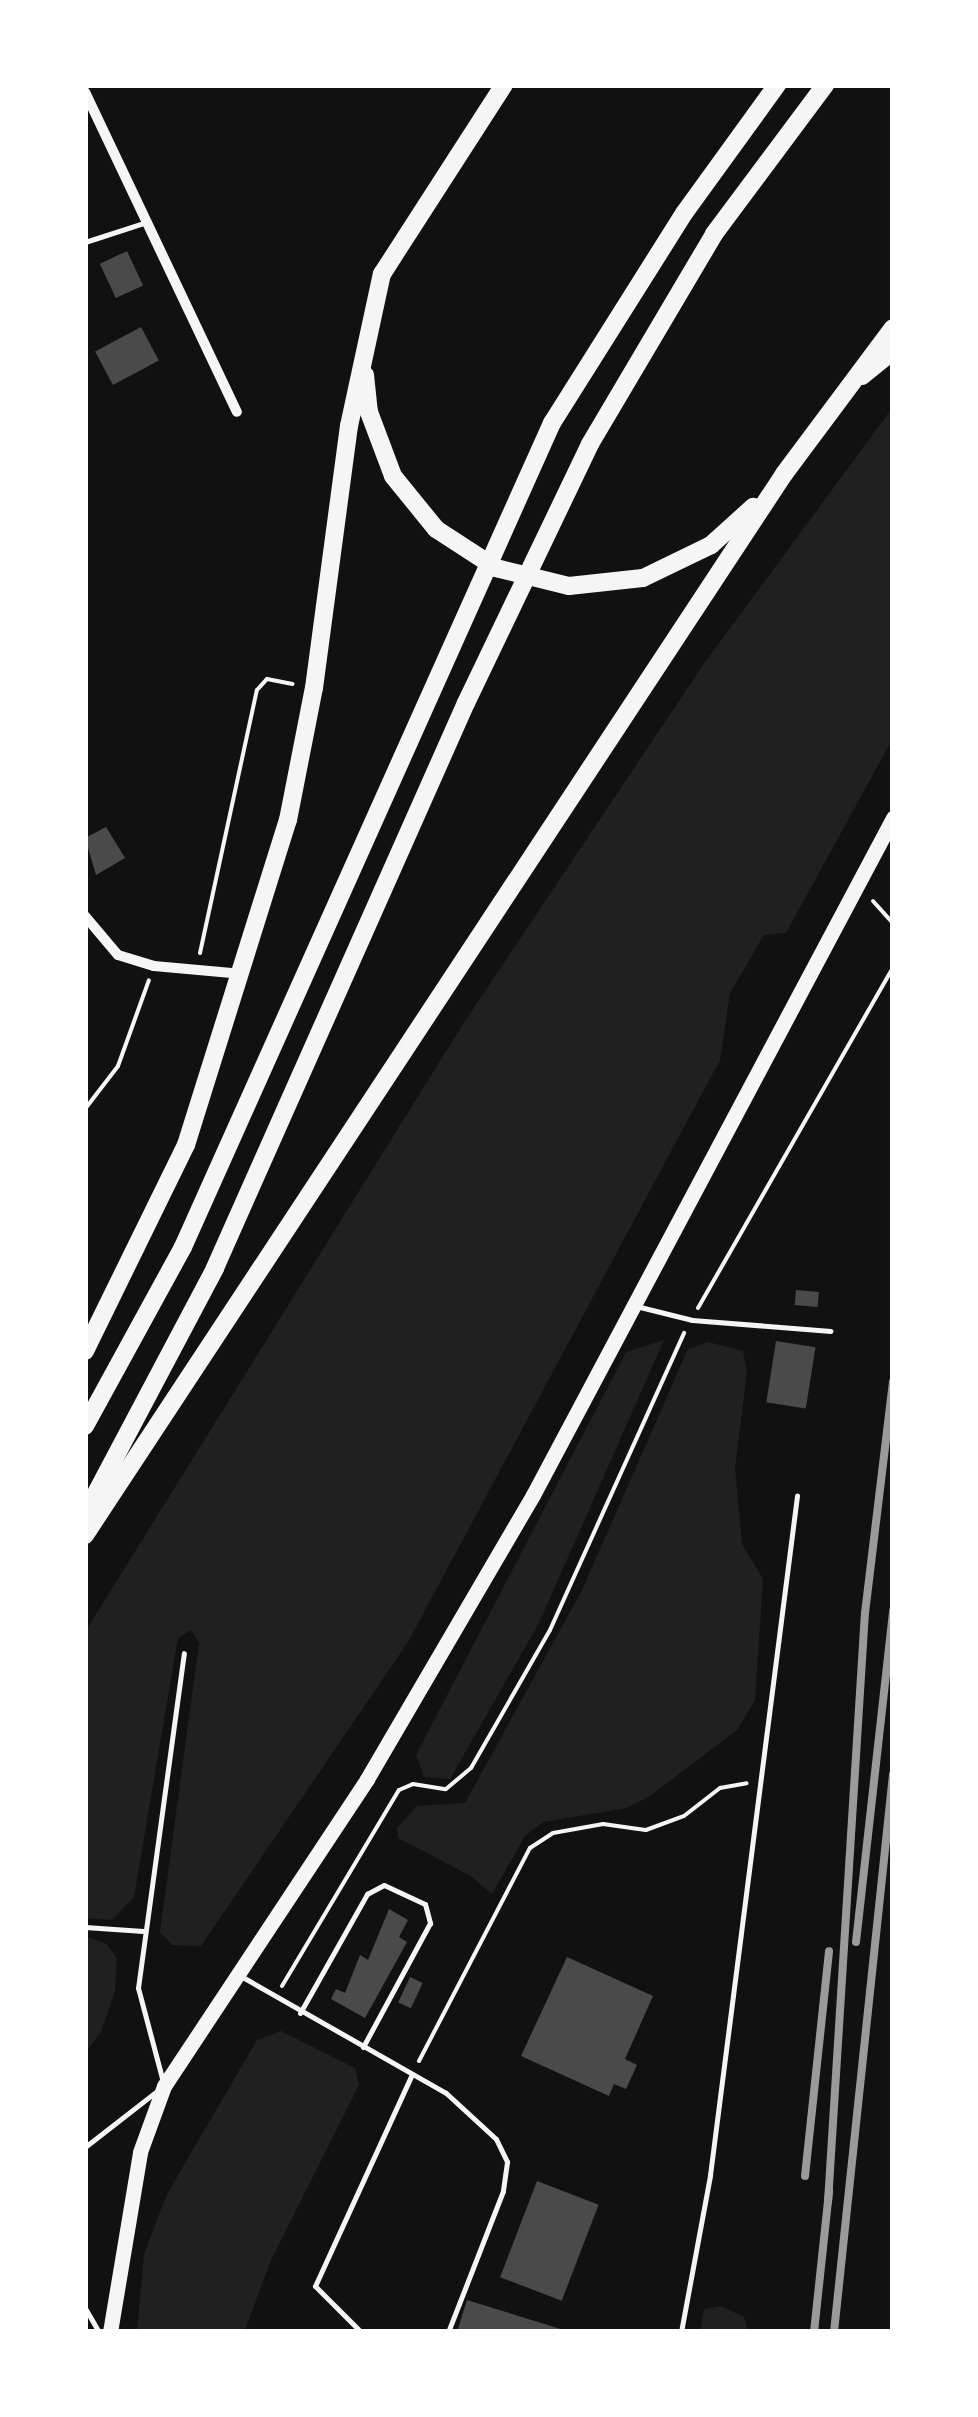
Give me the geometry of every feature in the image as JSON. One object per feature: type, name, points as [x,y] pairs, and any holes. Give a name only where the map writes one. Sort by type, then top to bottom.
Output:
[{"type":"highway","points":[[85,1352],[186,1145],[243,974],[288,820],[314,688],[348,426],[372,312],[403,232],[504,85]]},
{"type":"highway","points":[[85,1426],[182,1247],[552,423],[684,212],[777,85]]},
{"type":"highway","points":[[85,1514],[215,1268],[466,703],[590,444],[714,234],[825,85]]},
{"type":"highway","points":[[372,312],[365,379],[369,412],[393,476],[436,529],[496,568],[569,586],[643,578],[711,545],[784,474]]},
{"type":"highway","points":[[85,1535],[784,474],[893,328]]},
{"type":"main road","points":[[848,389],[893,352]]},
{"type":"main road","points":[[110,2332],[140,2152],[164,2086],[368,1779],[533,1495],[893,818]]},
{"type":"street","points":[[85,92],[237,412]]},
{"type":"street","points":[[85,916],[118,955],[154,966],[243,974]]},
{"type":"lane","points":[[85,242],[149,222]]},
{"type":"lane","points":[[633,1305],[692,1320],[831,1331]]},
{"type":"lane","points":[[680,2332],[710,2175],[797,1496]]},
{"type":"lane","points":[[85,2147],[164,2086],[138,1988],[184,1653]]},
{"type":"lane","points":[[300,2014],[367,1894],[384,1885],[425,1904],[430,1923],[362,2048]]},
{"type":"lane","points":[[85,1927],[143,1931]]},
{"type":"lane","points":[[238,1974],[300,2014],[446,2094],[496,2139],[506,2162],[503,2191],[448,2332]]},
{"type":"lane","points":[[361,2332],[315,2286],[412,2074]]},
{"type":"lane","points":[[85,2308],[99,2332]]},
{"type":"path","points":[[200,954],[257,690],[268,679],[314,688]]},
{"type":"path","points":[[857,883],[893,923]]},
{"type":"path","points":[[85,1109],[118,1066],[154,966]]},
{"type":"path","points":[[275,1998],[398,1790],[413,1784],[446,1789],[471,1768],[550,1630],[667,1362],[893,967]]},
{"type":"path","points":[[412,2074],[530,1848],[553,1834],[603,1824],[646,1830],[684,1816],[720,1788],[762,1782]]},
{"type":"shaded area","points":[[893,407],[893,738],[786,933],[764,935],[730,993],[720,1060],[408,1642],[201,1946],[172,1945],[160,1932],[199,1643],[191,1630],[178,1638],[134,1897],[112,1920],[85,1918],[85,1632],[463,1024],[703,665]]},
{"type":"shaded area","points":[[664,1340],[539,1623],[450,1779],[424,1777],[416,1755],[626,1352]]},
{"type":"shaded area","points":[[708,1342],[743,1351],[747,1371],[735,1468],[742,1544],[763,1579],[755,1700],[737,1730],[650,1796],[627,1808],[543,1822],[525,1836],[492,1894],[471,1876],[398,1838],[397,1828],[417,1806],[465,1803],[582,1590],[688,1349]]},
{"type":"shaded area","points":[[85,1936],[107,1944],[117,1959],[115,1991],[101,2032],[85,2053]]},
{"type":"shaded area","points":[[281,2031],[355,2068],[359,2085],[271,2260],[244,2332],[137,2332],[144,2254],[167,2194],[257,2040]]},
{"type":"shaded area","points":[[721,2306],[744,2317],[748,2332],[700,2332],[704,2309]]},
{"type":"building","points":[[127,251],[143,285],[116,298],[100,264]]},
{"type":"building","points":[[141,327],[159,361],[113,385],[95,351]]},
{"type":"building","points":[[106,827],[125,858],[96,875],[85,838]]},
{"type":"building","points":[[796,1290],[819,1292],[818,1307],[795,1305]]},
{"type":"building","points":[[776,1341],[816,1347],[806,1408],[766,1402]]},
{"type":"building","points":[[389,1909],[408,1920],[399,1937],[407,1942],[365,2018],[331,1999],[336,1989],[345,1993],[360,1955],[368,1960]]},
{"type":"building","points":[[567,1957],[653,1996],[625,2059],[637,2065],[626,2089],[614,2084],[609,2096],[521,2056]]},
{"type":"building","points":[[410,1977],[423,1983],[411,2008],[398,2002]]},
{"type":"building","points":[[537,2181],[599,2205],[562,2301],[500,2277]]},
{"type":"building","points":[[467,2300],[567,2331],[567,2332],[457,2332]]},
{"type":"railway","points":[[828,2202],[865,1613],[893,1382]]},
{"type":"railway","points":[[856,1942],[893,1610]]},
{"type":"railway","points":[[834,2332],[893,1774]]},
{"type":"railway","points":[[805,2176],[829,1951]]},
{"type":"railway","points":[[814,2332],[829,2191]]}]
